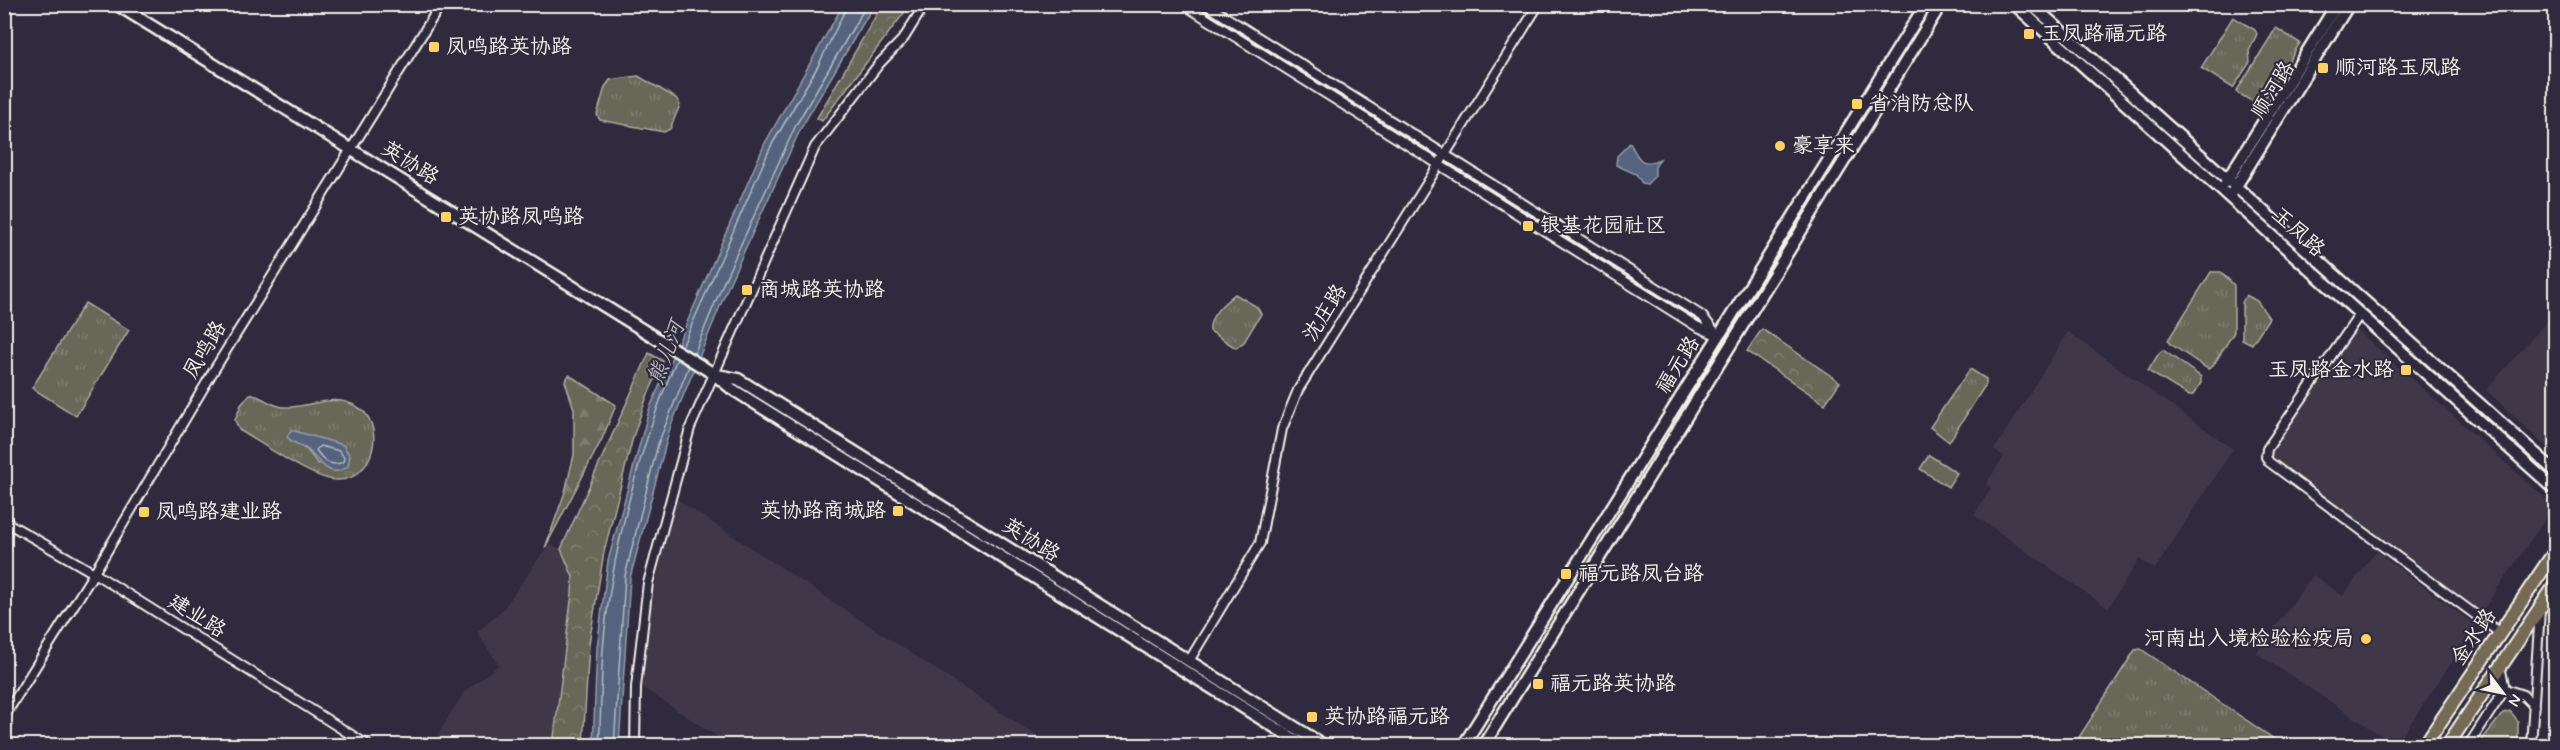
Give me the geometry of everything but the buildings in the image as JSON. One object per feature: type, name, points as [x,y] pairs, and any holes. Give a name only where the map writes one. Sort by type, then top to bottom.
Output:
[{"type":"main road","name":"金水路","points":[[2424,746],[2556,550]]},
{"type":"main road","name":"金水路","points":[[2447,746],[2556,584]]},
{"type":"street","name":"英协路","points":[[116,4],[668,345],[976,542],[1305,746]]},
{"type":"street","name":"凤鸣路","points":[[4,717],[94,573],[215,368],[441,4]]},
{"type":"street","points":[[636,746],[636,687],[650,573],[684,444],[709,371],[815,147],[879,64],[904,38],[925,4]]},
{"type":"street","points":[[1183,4],[1696,326],[1719,336]]},
{"type":"street","points":[[1205,4],[1702,316],[1719,336]]},
{"type":"street","name":"沈庄路","points":[[1189,661],[1260,543],[1282,429],[1298,390],[1440,166],[1539,4]]},
{"type":"street","name":"福元路","points":[[1462,746],[1926,4]]},
{"type":"street","name":"福元路","points":[[1483,746],[1941,4]]},
{"type":"street","name":"玉凤路","points":[[2014,4],[2556,490]]},
{"type":"street","name":"玉凤路","points":[[2031,4],[2556,472]]},
{"type":"street","name":"顺河路","points":[[2232,182],[2337,4]]},
{"type":"street","name":"顺河路","points":[[2225,193],[2349,4]]},
{"type":"street","points":[[2360,314],[2267,449],[2266,457],[2269,462],[2500,633]]},
{"type":"street","name":"英协路","points":[[709,371],[738,380],[1326,746]]},
{"type":"street","name":"建业路","points":[[4,521],[94,573],[369,746]]},
{"type":"street","points":[[2531,746],[2541,606]]},
{"type":"street","points":[[2468,746],[2505,690],[2500,666]]},
{"type":"street","points":[[2505,690],[2523,695],[2534,706]]},
{"type":"shaded area","points":[[2555,312],[2555,455],[2486,390]]},
{"type":"shaded area","points":[[2356,329],[2545,498],[2550,506],[2550,512],[2481,613],[2270,457],[2270,451]]},
{"type":"shaded area","points":[[2068,332],[2233,449],[2155,569],[2139,559],[2108,608],[1974,515],[1991,488],[1986,484],[2004,456],[1994,450]]},
{"type":"shaded area","points":[[675,498],[1051,745],[730,745],[666,703],[642,687],[649,613]]},
{"type":"shaded area","points":[[549,544],[561,549],[573,577],[553,745],[431,746],[464,692],[499,665],[477,633],[504,608]]},
{"type":"shaded area","name":"河南出入境检验检疫局","points":[[2376,551],[2476,626],[2396,745],[2256,653],[2313,575],[2343,596]]},
{"type":"green space","points":[[882,5],[910,5],[822,121],[817,118]]},
{"type":"green space","points":[[2233,17],[2255,30],[2257,34],[2249,51],[2250,62],[2233,88],[2201,68]]},
{"type":"green space","points":[[2276,28],[2300,43],[2260,106],[2236,92]]},
{"type":"green space","points":[[638,76],[676,98],[680,105],[670,129],[664,132],[600,120],[597,115],[605,87],[610,80]]},
{"type":"green space","points":[[2211,272],[2221,272],[2234,285],[2234,332],[2213,366],[2208,369],[2169,343],[2168,340]]},
{"type":"green space","points":[[1235,294],[1257,307],[1261,314],[1244,342],[1236,348],[1210,331],[1214,315]]},
{"type":"green space","points":[[2246,295],[2257,301],[2269,318],[2252,344],[2242,339],[2242,303]]},
{"type":"green space","points":[[85,303],[129,330],[76,416],[32,388]]},
{"type":"green space","points":[[1762,329],[1840,382],[1825,404],[1747,351]]},
{"type":"green space","points":[[2163,350],[2201,377],[2201,383],[2193,395],[2189,396],[2148,371]]},
{"type":"green space","points":[[649,353],[663,361],[646,399],[633,437],[604,552],[589,644],[583,745],[553,745],[573,577],[561,549]]},
{"type":"green space","points":[[1970,369],[1986,379],[1986,384],[1949,442],[1930,427]]},
{"type":"green space","points":[[569,375],[616,405],[602,439],[545,548],[565,492],[574,455],[574,409],[565,381]]},
{"type":"green space","points":[[250,394],[283,407],[328,401],[346,402],[356,406],[366,414],[372,425],[374,437],[368,462],[350,478],[337,480],[315,474],[239,430],[235,420],[241,405]],"holes":[[[296,431],[316,440],[336,443],[318,464],[307,450],[290,440]]]},
{"type":"green space","points":[[1929,455],[1957,473],[1948,487],[1920,469]]},
{"type":"green space","points":[[2141,649],[2283,745],[2074,745],[2135,650]]},
{"type":"green space","points":[[2510,711],[2518,721],[2518,745],[2478,745],[2503,713]]},
{"type":"water","points":[[843,5],[874,5],[801,128],[730,282],[670,428],[630,578],[619,745],[593,746],[597,648],[608,561],[649,410],[765,143]]},
{"type":"water","points":[[1630,143],[1640,160],[1648,162],[1660,159],[1655,167],[1655,176],[1647,184],[1642,183],[1636,174],[1616,165],[1617,156]]},
{"type":"water","points":[[291,430],[343,445],[350,456],[348,466],[336,471],[325,467],[308,450],[287,437]]},
{"type":"place","name":"玉凤路福元路","points":[[2029,34]]},
{"type":"place","name":"凤鸣路英协路","points":[[434,47]]},
{"type":"place","name":"顺河路玉凤路","points":[[2323,68]]},
{"type":"place","name":"省消防总队","points":[[1857,104]]},
{"type":"place","name":"豪享来","points":[[1780,146]]},
{"type":"place","name":"英协路凤鸣路","points":[[446,217]]},
{"type":"place","name":"银基花园社区","points":[[1528,226]]},
{"type":"place","name":"商城路英协路","points":[[747,290]]},
{"type":"place","name":"玉凤路金水路","points":[[2406,370]]},
{"type":"place","name":"英协路商城路","points":[[898,511]]},
{"type":"place","name":"凤鸣路建业路","points":[[144,512]]},
{"type":"place","name":"福元路凤台路","points":[[1566,574]]},
{"type":"place","name":"河南出入境检验检疫局","points":[[2366,639]]},
{"type":"place","name":"福元路英协路","points":[[1538,684]]},
{"type":"place","name":"英协路福元路","points":[[1312,717]]},
{"type":"water label","name":"熊儿河","points":[[667,353]]}]
